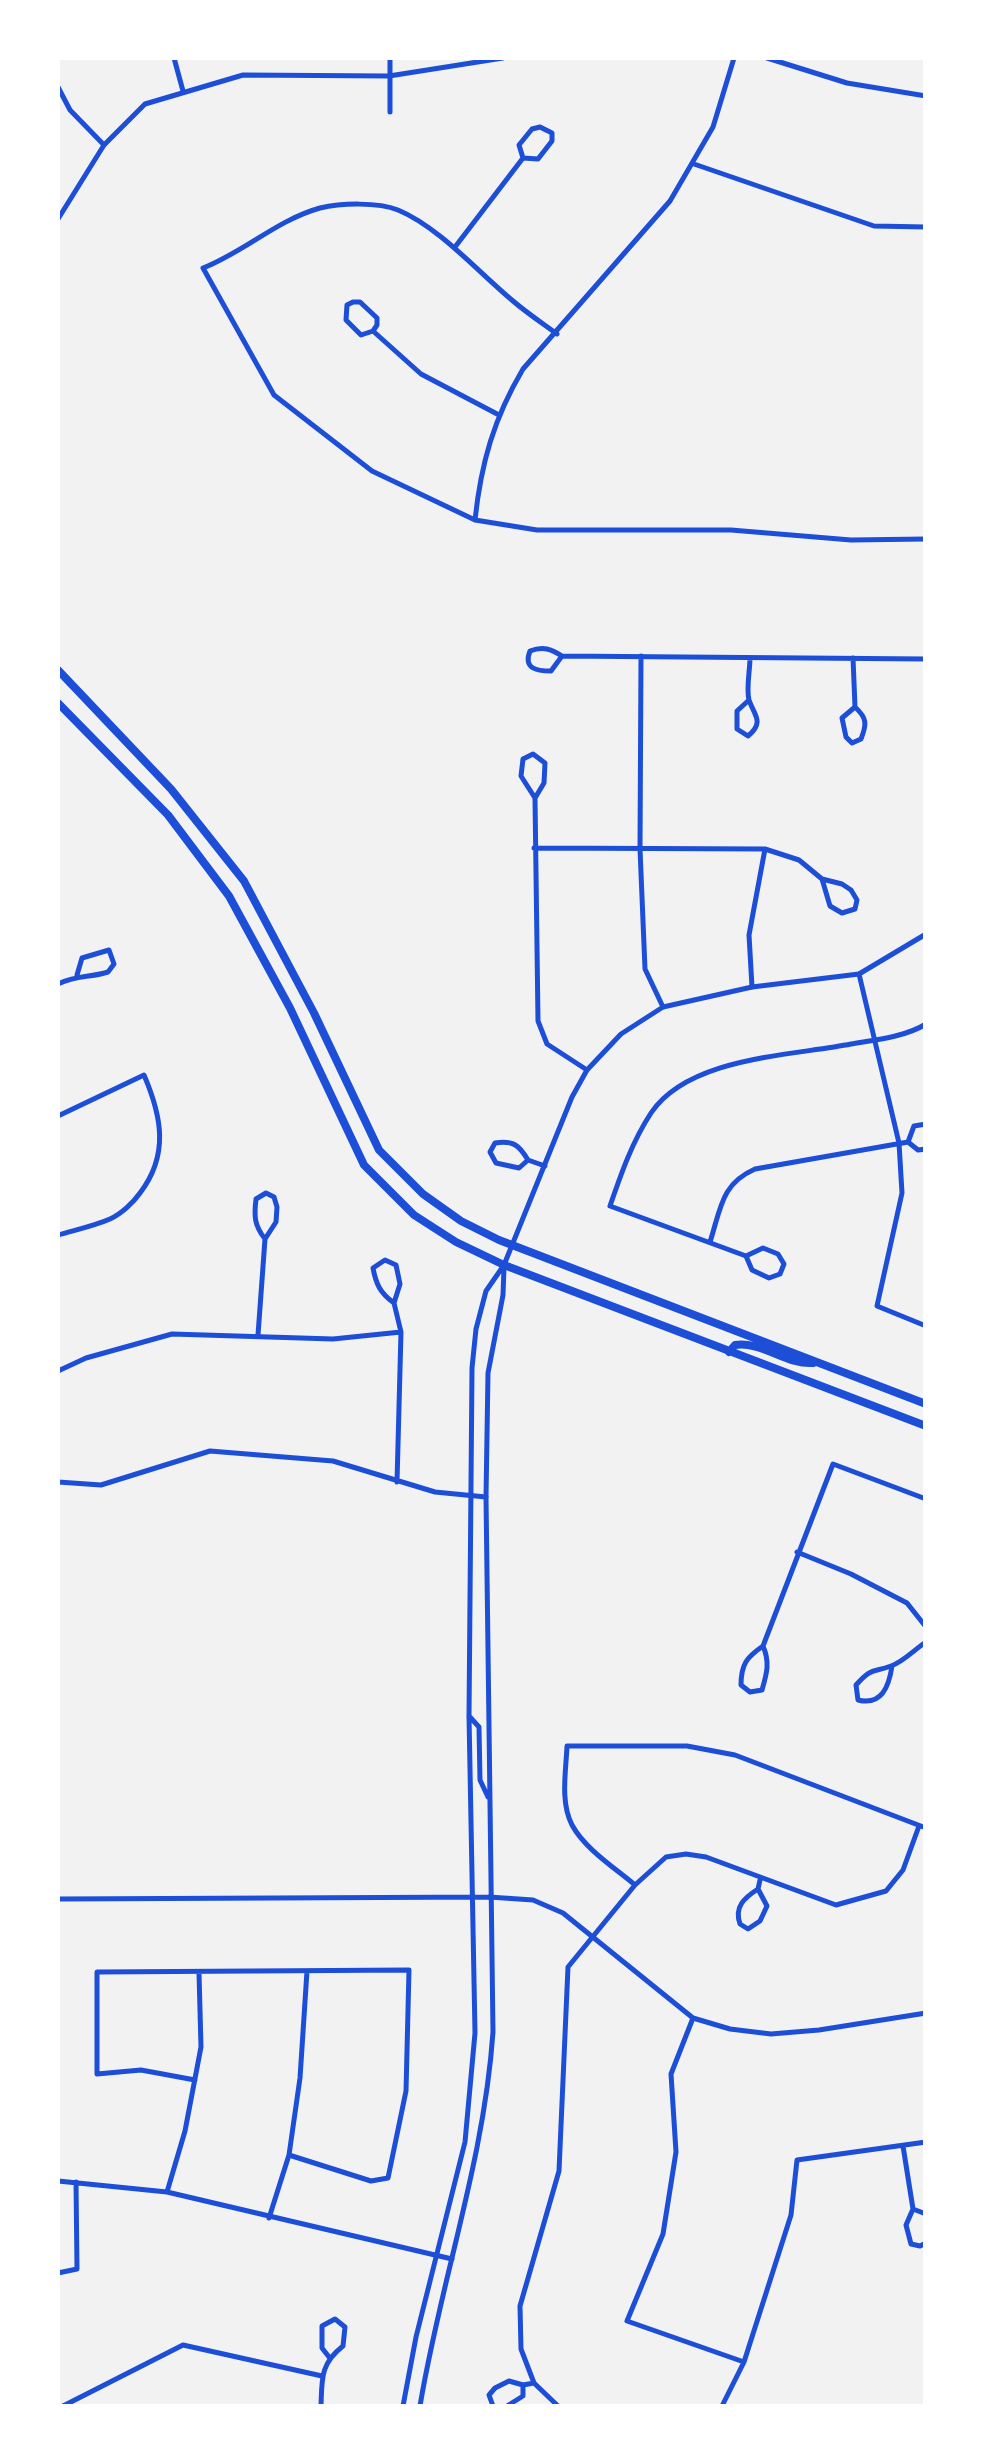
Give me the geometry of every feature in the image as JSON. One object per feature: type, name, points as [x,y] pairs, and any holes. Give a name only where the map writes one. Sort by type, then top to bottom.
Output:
[{"type":"main road","points":[[58,670],[171,789],[244,881],[314,1013],[379,1150],[423,1194],[461,1220],[512,1246],[926,1404]]},
{"type":"main road","points":[[58,703],[168,815],[229,896],[290,1008],[364,1166],[414,1215],[456,1242],[504,1265],[926,1426]]},
{"type":"main road","points":[[730,1352],[735,1345],[748,1344],[804,1364],[818,1363]]},
{"type":"street","points":[[174,58],[183,91]]},
{"type":"street","points":[[390,58],[390,112]]},
{"type":"street","points":[[58,220],[104,145],[145,104],[243,75],[390,76],[503,58]]},
{"type":"street","points":[[475,520],[480,470],[499,415],[523,369],[670,202],[713,127],[734,58]]},
{"type":"street","points":[[767,58],[847,82],[926,96]]},
{"type":"street","points":[[58,88],[70,110],[104,145]]},
{"type":"street","points":[[532,128],[547,128],[552,141],[538,159],[523,158],[518,145],[532,128]]},
{"type":"street","points":[[455,247],[523,158]]},
{"type":"street","points":[[694,164],[874,226],[926,227]]},
{"type":"street","points":[[557,334],[513,301],[455,247],[396,210],[323,208],[278,225],[203,268],[274,395],[372,471],[475,520],[536,530],[730,530],[851,540],[926,539]]},
{"type":"street","points":[[360,302],[377,318],[373,331],[361,334],[346,320],[348,305],[360,302]]},
{"type":"street","points":[[373,331],[421,374],[499,415]]},
{"type":"street","points":[[562,656],[552,671],[536,671],[527,658],[539,648],[562,656],[926,659]]},
{"type":"street","points":[[641,656],[640,849],[645,969],[663,1007]]},
{"type":"street","points":[[852,656],[855,707],[864,715],[866,726],[862,739],[852,743],[846,737],[842,718],[855,707]]},
{"type":"street","points":[[749,700],[737,711],[737,729],[748,736],[756,730],[758,718],[749,700],[750,657]]},
{"type":"street","points":[[535,798],[521,776],[522,759],[533,754],[545,763],[544,783],[535,798],[538,1021],[547,1044],[588,1070]]},
{"type":"street","points":[[534,848],[765,849],[799,860],[822,879],[851,890],[857,900],[855,909],[842,913],[830,906],[822,879]]},
{"type":"street","points":[[752,987],[749,936],[765,849]]},
{"type":"street","points":[[403,2406],[416,2337],[466,2142],[475,2033],[470,1716],[472,1368],[476,1328],[486,1291],[504,1265],[572,1097],[588,1070],[621,1034],[663,1007],[752,987],[859,974],[926,934]]},
{"type":"street","points":[[58,984],[77,975],[91,977],[108,972],[114,964],[113,956],[108,950],[82,958],[77,975]]},
{"type":"street","points":[[859,974],[899,1143],[902,1192],[877,1306],[926,1326]]},
{"type":"street","points":[[746,1256],[763,1248],[778,1254],[784,1264],[780,1274],[768,1278],[752,1270],[746,1256],[610,1206],[628,1156],[653,1110],[682,1084],[722,1066],[877,1040],[926,1024]]},
{"type":"street","points":[[58,1116],[144,1075],[155,1102],[160,1132],[156,1172],[136,1199],[114,1218],[58,1235]]},
{"type":"street","points":[[908,1142],[914,1126],[926,1124]]},
{"type":"street","points":[[528,1160],[520,1168],[510,1168],[496,1163],[490,1152],[495,1143],[508,1141],[520,1146],[528,1160],[545,1166]]},
{"type":"street","points":[[710,1242],[734,1178],[755,1169],[899,1143],[926,1149]]},
{"type":"street","points":[[258,1335],[265,1239],[276,1222],[277,1207],[274,1198],[266,1193],[256,1199],[254,1214],[256,1227],[265,1239]]},
{"type":"street","points":[[394,1303],[382,1295],[376,1284],[373,1268],[385,1260],[396,1265],[400,1284],[394,1303],[401,1332],[397,1482]]},
{"type":"street","points":[[420,2406],[474,2176],[489,2090],[493,2032],[488,1372],[503,1295],[504,1265]]},
{"type":"street","points":[[58,1371],[86,1358],[172,1334],[333,1340],[401,1332]]},
{"type":"street","points":[[58,1482],[101,1485],[210,1451],[333,1461],[397,1482],[486,1497]]},
{"type":"street","points":[[763,1646],[768,1671],[762,1690],[750,1692],[741,1684],[746,1658],[763,1646],[833,1464],[926,1499]]},
{"type":"street","points":[[797,1552],[908,1603],[926,1626]]},
{"type":"street","points":[[892,1666],[889,1683],[881,1696],[867,1702],[858,1700],[856,1685],[863,1677],[874,1668],[892,1666],[926,1642]]},
{"type":"street","points":[[470,1716],[479,1727],[480,1780],[490,1803]]},
{"type":"street","points":[[558,2406],[534,2383],[521,2349],[520,2306],[560,2171],[568,1967],[635,1886],[666,1857],[706,1857],[836,1905],[886,1891],[903,1870],[922,1827],[735,1755],[687,1746],[567,1746],[564,1794],[572,1824],[635,1886]]},
{"type":"street","points":[[758,1889],[743,1898],[737,1916],[748,1929],[760,1922],[767,1906],[758,1889],[760,1880]]},
{"type":"street","points":[[58,1899],[533,1900],[562,1913],[693,2018],[771,2034],[926,2014]]},
{"type":"street","points":[[268,2218],[289,2155],[300,2078],[307,1970]]},
{"type":"street","points":[[195,2080],[141,2070],[97,2074],[97,1972],[409,1970],[406,2091],[388,2178],[372,2181],[289,2155]]},
{"type":"street","points":[[168,2192],[201,2047],[199,1973]]},
{"type":"street","points":[[693,2018],[672,2074],[676,2152],[663,2234],[627,2321],[744,2362]]},
{"type":"street","points":[[722,2406],[744,2362],[791,2215],[798,2160],[926,2142]]},
{"type":"street","points":[[903,2145],[913,2209],[906,2225],[911,2244],[920,2246],[926,2242]]},
{"type":"street","points":[[58,2181],[168,2192],[452,2259]]},
{"type":"street","points":[[58,2274],[78,2269],[76,2181]]},
{"type":"street","points":[[913,2209],[926,2214]]},
{"type":"street","points":[[321,2406],[322,2376],[329,2357],[343,2346],[345,2327],[335,2319],[322,2326],[320,2337],[329,2357]]},
{"type":"street","points":[[63,2406],[184,2345],[322,2376]]},
{"type":"street","points":[[494,2406],[489,2395],[508,2380],[523,2385],[534,2383]]},
{"type":"street","points":[[507,2406],[523,2396],[523,2385]]}]
